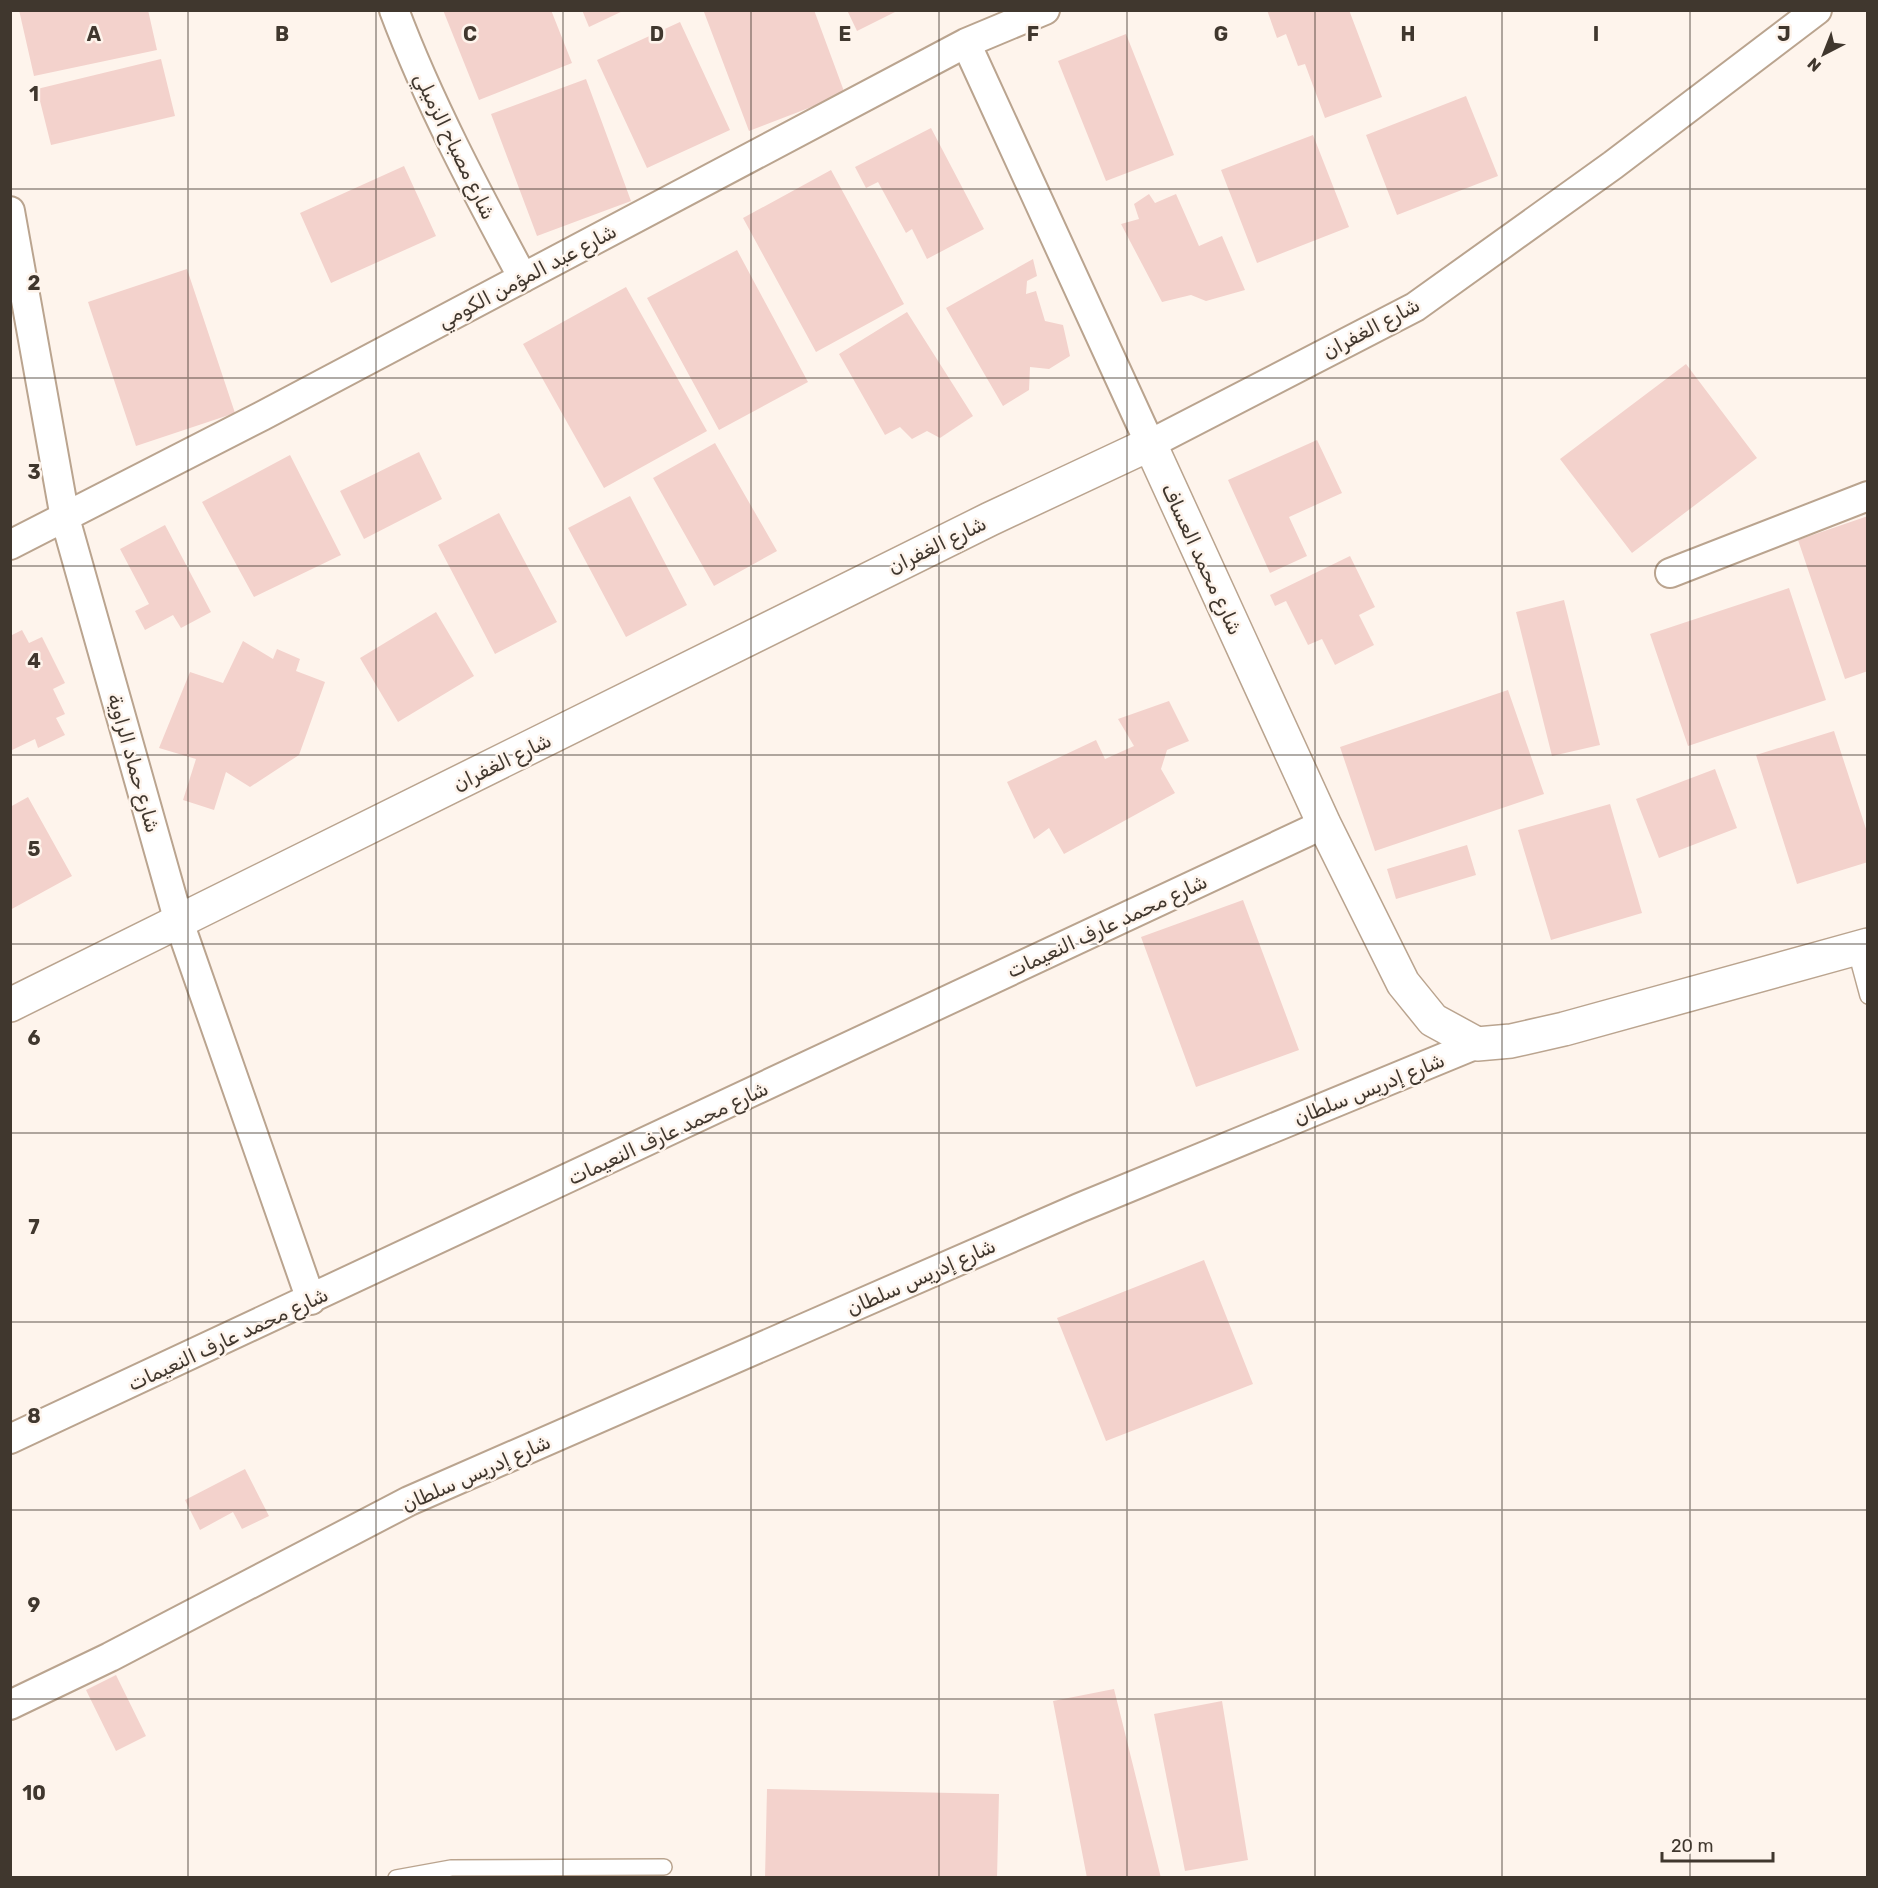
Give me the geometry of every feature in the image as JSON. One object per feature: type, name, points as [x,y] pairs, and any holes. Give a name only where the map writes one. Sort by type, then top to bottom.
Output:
[{"type":"street","name":"شارع مصباح الزميلي","points":[[394,10],[411,57],[472,183],[523,278]]},
{"type":"street","name":"شارع عبد المؤمن الكومي","points":[[10,545],[523,278],[966,43],[1044,10]]},
{"type":"street","name":"شارع الغفران","points":[[10,1005],[990,519],[1150,444],[1415,306],[1613,165],[1817,10]]},
{"type":"street","name":"شارع محمد العساف","points":[[966,43],[1324,824],[1403,983],[1433,1020],[1477,1044]]},
{"type":"street","name":"شارع حماد الراوية","points":[[10,211],[65,518],[179,922],[311,1300]]},
{"type":"street","points":[[1670,573],[1868,496]]},
{"type":"street","name":"شارع محمد عارف النعيمات","points":[[10,1439],[1324,824]]},
{"type":"street","name":"شارع إدريس سلطان","points":[[10,1705],[409,1501],[1079,1208],[1477,1044],[1511,1041],[1564,1029],[1861,946]]},
{"type":"lane","points":[[1861,946],[1868,996]]},
{"type":"lane","points":[[396,1878],[451,1868],[664,1867]]},
{"type":"building","points":[[19,10],[148,10],[157,50],[34,76]]},
{"type":"building","points":[[443,10],[551,10],[572,63],[479,100]]},
{"type":"building","points":[[582,10],[625,10],[589,27]]},
{"type":"building","points":[[707,10],[814,10],[845,94],[749,131],[704,12]]},
{"type":"building","points":[[847,10],[899,10],[857,31]]},
{"type":"building","points":[[1267,10],[1349,10],[1382,97],[1325,118],[1305,64],[1298,66],[1286,34],[1277,38]]},
{"type":"building","points":[[680,22],[730,130],[647,168],[597,60]]},
{"type":"building","points":[[1126,34],[1174,155],[1106,181],[1058,61]]},
{"type":"building","points":[[161,59],[175,116],[51,145],[37,89]]},
{"type":"building","points":[[586,79],[631,201],[537,236],[491,114]]},
{"type":"building","points":[[1466,96],[1498,176],[1397,215],[1366,135]]},
{"type":"building","points":[[931,128],[984,229],[927,259],[912,229],[906,233],[878,182],[866,188],[855,167]]},
{"type":"building","points":[[1313,135],[1349,227],[1257,263],[1221,170]]},
{"type":"building","points":[[404,166],[436,236],[331,283],[300,213]]},
{"type":"building","points":[[831,170],[904,304],[816,352],[743,218]]},
{"type":"building","points":[[1149,194],[1155,203],[1176,194],[1199,246],[1222,236],[1245,290],[1206,301],[1191,295],[1162,302],[1121,224],[1139,219],[1134,204]]},
{"type":"building","points":[[737,250],[808,382],[719,430],[647,298]]},
{"type":"building","points":[[1033,259],[1037,276],[1027,281],[1026,294],[1036,291],[1045,321],[1063,325],[1070,356],[1049,369],[1030,367],[1029,390],[1003,406],[946,308]]},
{"type":"building","points":[[187,269],[235,413],[136,446],[88,302]]},
{"type":"building","points":[[626,287],[707,431],[604,488],[523,344]]},
{"type":"building","points":[[907,312],[973,416],[940,438],[927,431],[912,439],[900,427],[885,435],[839,354]]},
{"type":"building","points":[[1686,364],[1757,458],[1632,553],[1560,459]]},
{"type":"building","points":[[1317,440],[1342,493],[1289,517],[1307,556],[1270,573],[1228,480]]},
{"type":"building","points":[[715,443],[777,551],[714,586],[653,478]]},
{"type":"building","points":[[419,452],[442,499],[364,539],[340,491]]},
{"type":"building","points":[[290,455],[341,555],[254,597],[202,502]]},
{"type":"building","points":[[630,496],[687,605],[626,637],[568,528]]},
{"type":"building","points":[[499,513],[557,622],[495,654],[438,545]]},
{"type":"building","points":[[1868,516],[1868,671],[1845,679],[1798,540]]},
{"type":"building","points":[[165,525],[211,612],[181,628],[173,615],[145,630],[135,611],[149,604],[120,549]]},
{"type":"building","points":[[1350,556],[1375,607],[1359,615],[1374,645],[1335,665],[1322,639],[1308,645],[1286,601],[1275,606],[1270,595]]},
{"type":"building","points":[[1789,588],[1826,700],[1688,746],[1650,634]]},
{"type":"building","points":[[1564,600],[1600,745],[1552,756],[1516,612]]},
{"type":"building","points":[[436,612],[474,676],[398,722],[360,658]]},
{"type":"building","points":[[22,630],[29,643],[42,637],[65,683],[53,689],[65,714],[56,718],[65,735],[38,748],[35,739],[10,751],[10,636]]},
{"type":"building","points":[[243,641],[273,659],[277,649],[300,659],[296,671],[325,682],[299,755],[250,787],[226,772],[214,810],[183,800],[196,759],[159,748],[190,672],[223,683]]},
{"type":"building","points":[[1508,690],[1544,794],[1375,851],[1340,747]]},
{"type":"building","points":[[1169,701],[1189,741],[1167,750],[1161,769],[1175,793],[1064,854],[1049,828],[1034,839],[1007,782],[1096,740],[1105,759],[1134,746],[1118,719]]},
{"type":"building","points":[[1834,731],[1868,835],[1868,862],[1797,884],[1756,755]]},
{"type":"building","points":[[1715,769],[1737,828],[1659,858],[1636,799]]},
{"type":"building","points":[[28,797],[72,876],[10,910],[10,807]]},
{"type":"building","points":[[1610,804],[1642,913],[1551,940],[1518,830]]},
{"type":"building","points":[[1467,845],[1476,875],[1396,899],[1387,869]]},
{"type":"building","points":[[1243,900],[1299,1050],[1196,1087],[1141,937]]},
{"type":"building","points":[[1204,1260],[1253,1384],[1106,1441],[1057,1318]]},
{"type":"building","points":[[245,1469],[269,1516],[242,1529],[233,1512],[200,1530],[185,1500]]},
{"type":"building","points":[[116,1675],[146,1736],[116,1751],[86,1690]]},
{"type":"building","points":[[1114,1689],[1161,1878],[1087,1878],[1053,1701]]},
{"type":"building","points":[[1222,1701],[1248,1860],[1185,1871],[1154,1714]]},
{"type":"building","points":[[767,1789],[999,1794],[997,1878],[765,1878]]}]
